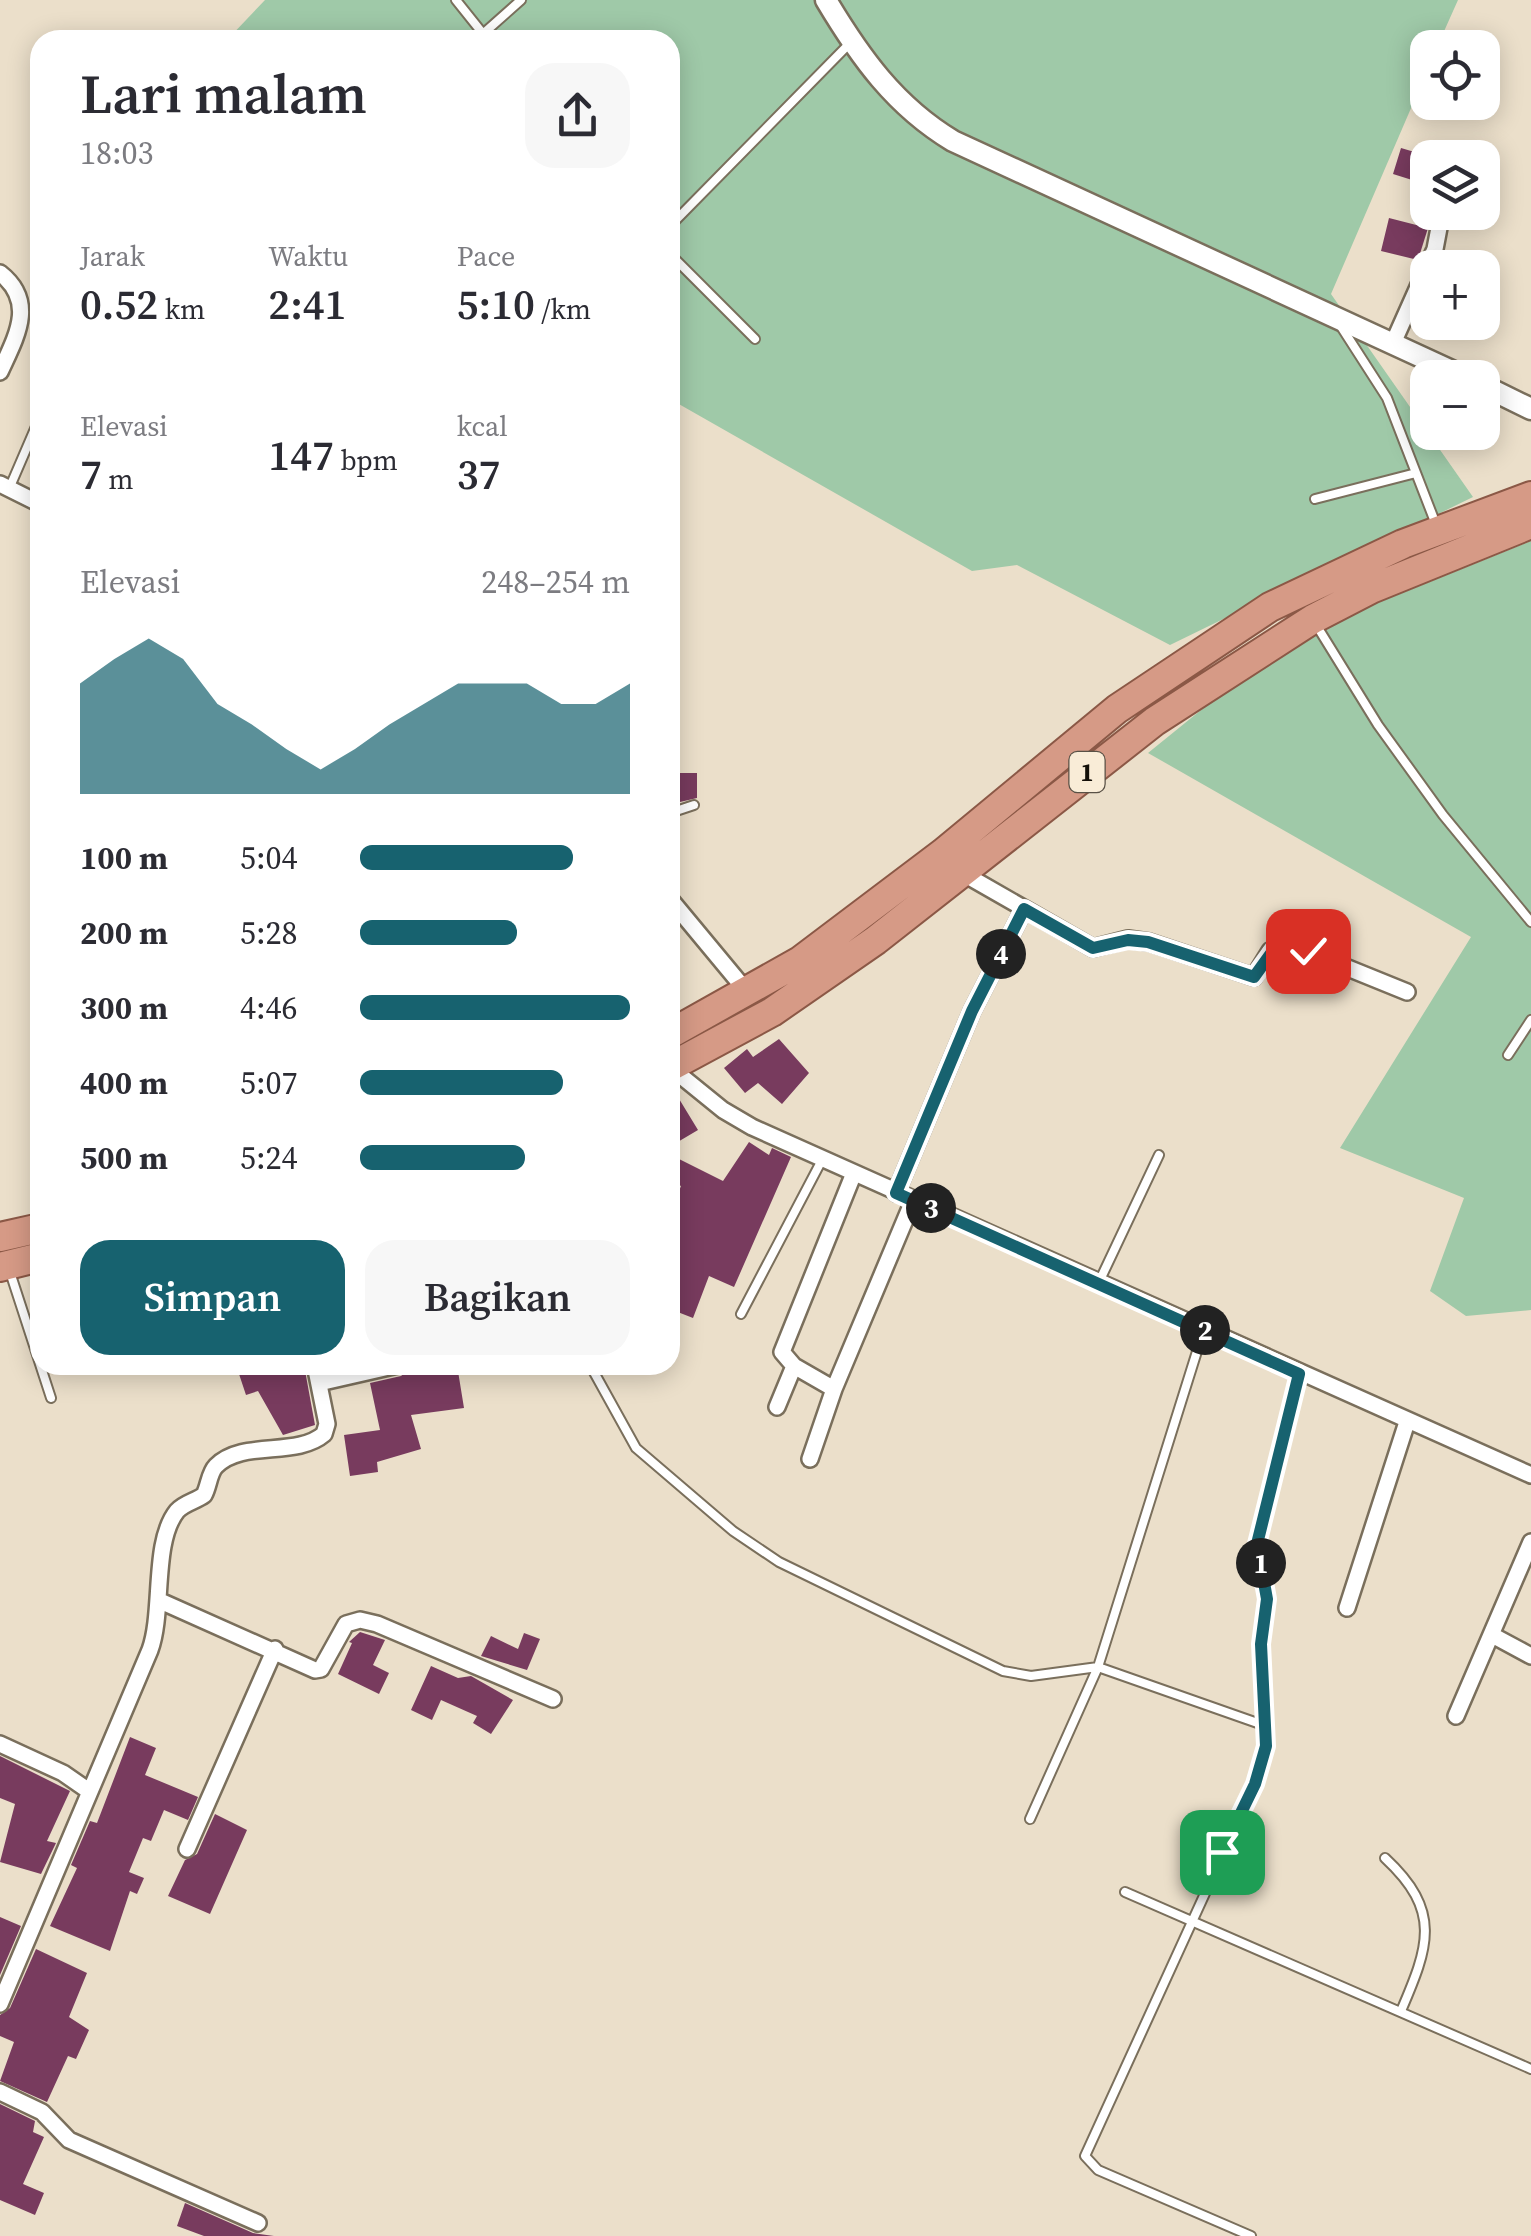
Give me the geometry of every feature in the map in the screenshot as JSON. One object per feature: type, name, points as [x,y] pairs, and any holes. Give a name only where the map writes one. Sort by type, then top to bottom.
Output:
[{"type":"highway","name":"1","points":[[680,1029],[748,993],[884,900],[1117,710],[1270,607],[1360,562],[1531,496]]},
{"type":"highway","name":"1","points":[[680,1062],[772,1012],[964,874],[1155,721],[1312,619],[1371,589],[1531,524]]},
{"type":"highway","points":[[0,1237],[30,1230]]},
{"type":"highway","points":[[4,1266],[30,1260]]},
{"type":"street","points":[[826,0],[851,42],[898,101],[953,141],[1432,360]]},
{"type":"street","points":[[1394,341],[1435,249],[1439,230]]},
{"type":"street","points":[[0,273],[19,294],[23,309],[20,330],[0,372]]},
{"type":"street","points":[[1500,394],[1531,409]]},
{"type":"street","points":[[4,486],[30,499]]},
{"type":"street","points":[[964,874],[1093,948],[1128,940],[1148,942],[1256,977],[1270,951],[1296,947],[1407,992]]},
{"type":"street","points":[[896,1193],[972,1011],[1024,909]]},
{"type":"street","points":[[680,911],[748,993]]},
{"type":"street","points":[[680,1075],[724,1110],[896,1193],[1531,1476]]},
{"type":"street","points":[[834,1389],[794,1366],[782,1352],[854,1173]]},
{"type":"street","points":[[810,1458],[834,1389],[914,1201]]},
{"type":"street","points":[[778,1407],[794,1366]]},
{"type":"street","points":[[0,2004],[159,1626],[158,1600],[169,1530],[178,1510],[204,1495],[212,1470],[229,1457],[299,1444],[324,1434],[317,1375]]},
{"type":"street","points":[[319,1383],[354,1375]]},
{"type":"street","points":[[1347,1608],[1407,1422]]},
{"type":"street","points":[[1456,1716],[1531,1542]]},
{"type":"street","points":[[158,1600],[318,1670],[346,1624],[360,1620],[553,1699]]},
{"type":"street","points":[[1492,1634],[1531,1656]]},
{"type":"street","points":[[187,1849],[275,1649]]},
{"type":"street","points":[[0,1744],[63,1773],[89,1791]]},
{"type":"street","points":[[0,2092],[42,2112],[69,2140],[258,2223]]},
{"type":"lane","points":[[456,0],[477,30]]},
{"type":"lane","points":[[490,30],[521,0]]},
{"type":"lane","points":[[680,216],[851,42]]},
{"type":"lane","points":[[680,264],[755,338]]},
{"type":"lane","points":[[1330,313],[1368,363],[1387,398],[1438,531]]},
{"type":"lane","points":[[4,486],[30,437]]},
{"type":"lane","points":[[1315,500],[1416,473]]},
{"type":"lane","points":[[1312,619],[1378,724],[1443,814],[1531,922]]},
{"type":"lane","points":[[680,811],[694,806]]},
{"type":"lane","points":[[1508,1055],[1531,1020]]},
{"type":"lane","points":[[1098,1282],[1159,1155]]},
{"type":"lane","points":[[742,1314],[824,1158]]},
{"type":"lane","points":[[4,1266],[30,1339]]},
{"type":"lane","points":[[1030,1820],[1098,1667],[1204,1329]]},
{"type":"lane","points":[[1251,2236],[1098,2170],[1085,2156],[1255,1784],[1266,1746],[1261,1644],[1267,1599],[1257,1544],[1299,1374]]},
{"type":"lane","points":[[43,1375],[51,1398]]},
{"type":"lane","points":[[596,1375],[636,1448],[734,1531],[779,1562],[1004,1671],[1031,1676],[1098,1667],[1266,1726]]},
{"type":"lane","points":[[1385,1858],[1417,1892],[1426,1937],[1420,1968],[1400,2012]]},
{"type":"lane","points":[[1125,1892],[1531,2069]]},
{"type":"green space","points":[[265,0],[1458,0],[1445,30],[1410,30],[1410,110],[1331,294],[1410,407],[1410,450],[1440,450],[1473,497],[1170,645],[1017,565],[972,571],[680,405],[680,30],[236,30]]},
{"type":"green space","points":[[1531,541],[1531,1310],[1466,1316],[1430,1291],[1464,1198],[1340,1148],[1471,937],[1148,753],[1243,676],[1340,618]]},
{"type":"building","points":[[1401,148],[1410,151],[1410,179],[1393,174]]},
{"type":"building","points":[[1389,218],[1410,223],[1410,230],[1427,230],[1421,250],[1410,250],[1410,258],[1381,251]]},
{"type":"building","points":[[680,773],[697,773],[697,798],[680,802]]},
{"type":"building","points":[[779,1039],[809,1073],[782,1104],[758,1083],[745,1093],[724,1068],[747,1049],[753,1057]]},
{"type":"building","points":[[680,1100],[698,1130],[680,1141]]},
{"type":"building","points":[[749,1142],[769,1155],[772,1148],[791,1157],[734,1287],[709,1276],[693,1318],[680,1313],[680,1160],[723,1181]]},
{"type":"building","points":[[239,1375],[306,1375],[315,1425],[283,1435],[258,1391],[246,1395]]},
{"type":"building","points":[[459,1375],[464,1408],[411,1415],[421,1449],[377,1462],[378,1472],[350,1476],[344,1435],[380,1430],[370,1383],[401,1376]]},
{"type":"building","points":[[360,1632],[385,1640],[373,1665],[389,1673],[379,1694],[338,1674],[352,1643],[349,1642]]},
{"type":"building","points":[[524,1633],[540,1639],[527,1670],[481,1656],[491,1636],[518,1649]]},
{"type":"building","points":[[431,1666],[458,1678],[471,1676],[513,1700],[491,1734],[473,1723],[477,1716],[441,1700],[432,1720],[411,1710]]},
{"type":"building","points":[[130,1737],[156,1748],[145,1775],[198,1797],[188,1820],[164,1810],[151,1841],[143,1838],[129,1872],[144,1878],[137,1894],[130,1891],[110,1951],[50,1926],[77,1868],[71,1865],[90,1821],[97,1823]]},
{"type":"building","points":[[0,1756],[70,1791],[47,1841],[56,1843],[41,1874],[0,1862],[15,1804],[0,1798]]},
{"type":"building","points":[[215,1814],[247,1830],[210,1914],[168,1896],[185,1860],[197,1854]]},
{"type":"building","points":[[0,1917],[21,1926],[0,1975]]},
{"type":"building","points":[[36,1949],[87,1973],[69,2017],[89,2030],[76,2059],[68,2056],[47,2102],[0,2081],[14,2042],[0,2036],[0,2015],[10,2008]]},
{"type":"building","points":[[0,2104],[35,2121],[33,2132],[44,2137],[23,2184],[44,2193],[35,2215],[0,2200]]},
{"type":"building","points":[[185,2203],[253,2233],[274,2236],[204,2236],[177,2226]]},
{"type":"route","points":[[1222,1852],[1255,1784],[1266,1746],[1261,1644],[1267,1599],[1257,1544],[1299,1374],[896,1193],[972,1011],[1024,909],[1093,948],[1128,940],[1148,942],[1173,947],[1254,977],[1275,948],[1308,951]]}]
